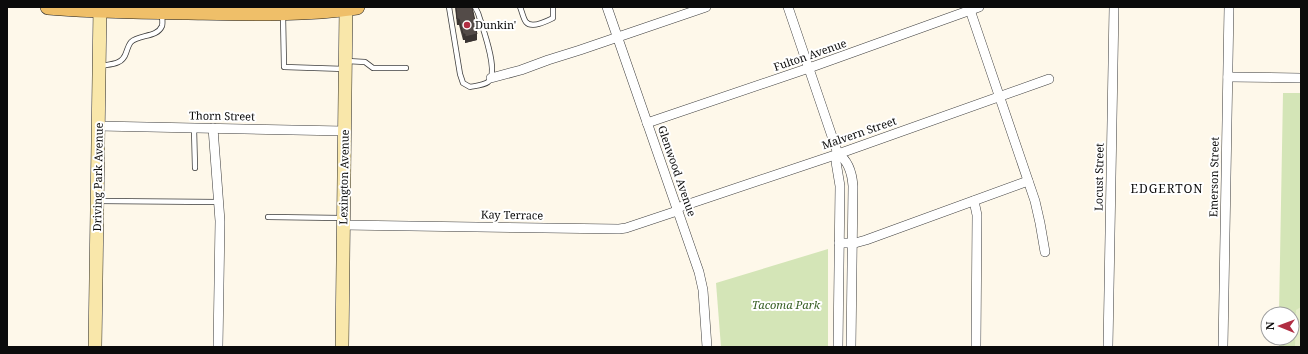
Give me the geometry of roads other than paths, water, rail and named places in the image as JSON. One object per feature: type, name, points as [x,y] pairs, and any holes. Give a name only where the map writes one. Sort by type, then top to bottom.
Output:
[{"type":"main road","points":[[48,7],[100,9],[267,10],[350,8]]},
{"type":"street","name":"Glenwood Avenue","points":[[607,7],[702,284],[708,347]]},
{"type":"street","points":[[491,78],[573,53],[706,7]]},
{"type":"street","points":[[788,7],[838,154],[836,162],[840,182],[838,347]]},
{"type":"street","name":"Fulton Avenue","points":[[647,123],[809,68],[969,9],[979,7]]},
{"type":"street","name":"Locust Street","points":[[1108,347],[1114,7]]},
{"type":"street","name":"Emerson Street","points":[[1223,347],[1229,7]]},
{"type":"street","name":"Lexington Avenue","points":[[342,347],[345,65],[350,8]]},
{"type":"street","name":"Driving Park Avenue","points":[[95,347],[100,9]]},
{"type":"street","points":[[969,9],[1028,181],[1040,223],[1045,252]]},
{"type":"street","points":[[1228,77],[1301,78]]},
{"type":"street","name":"Malvern Street","points":[[677,210],[1049,79]]},
{"type":"street","name":"Thorn Street","points":[[99,126],[344,131]]},
{"type":"street","points":[[213,128],[219,202],[220,236],[218,347]]},
{"type":"street","points":[[838,154],[846,160],[852,176],[851,347]]},
{"type":"street","points":[[839,243],[852,243],[866,240],[1028,181]]},
{"type":"street","points":[[974,201],[977,215],[976,347]]},
{"type":"street","name":"Kay Terrace","points":[[343,221],[615,229],[626,228],[677,210]]},
{"type":"lane","points":[[449,7],[460,74],[463,83],[470,87],[488,83],[491,78],[492,65],[475,7]]},
{"type":"lane","points":[[520,7],[526,22],[530,25],[538,24],[553,18],[553,7]]},
{"type":"lane","points":[[100,66],[117,64],[124,58],[131,42],[140,36],[152,34],[160,29],[162,26],[162,9]]},
{"type":"lane","points":[[283,10],[284,67],[345,65],[365,62],[372,68],[406,68]]},
{"type":"lane","points":[[194,128],[195,168]]},
{"type":"lane","points":[[98,201],[219,202]]},
{"type":"lane","points":[[268,217],[343,221]]},
{"type":"place","name":"Dunkin'","points":[[467,25]]},
{"type":"district","name":"EDGERTON","points":[[1167,189]]},
{"type":"park label","name":"Tacoma Park","points":[[786,305]]}]
